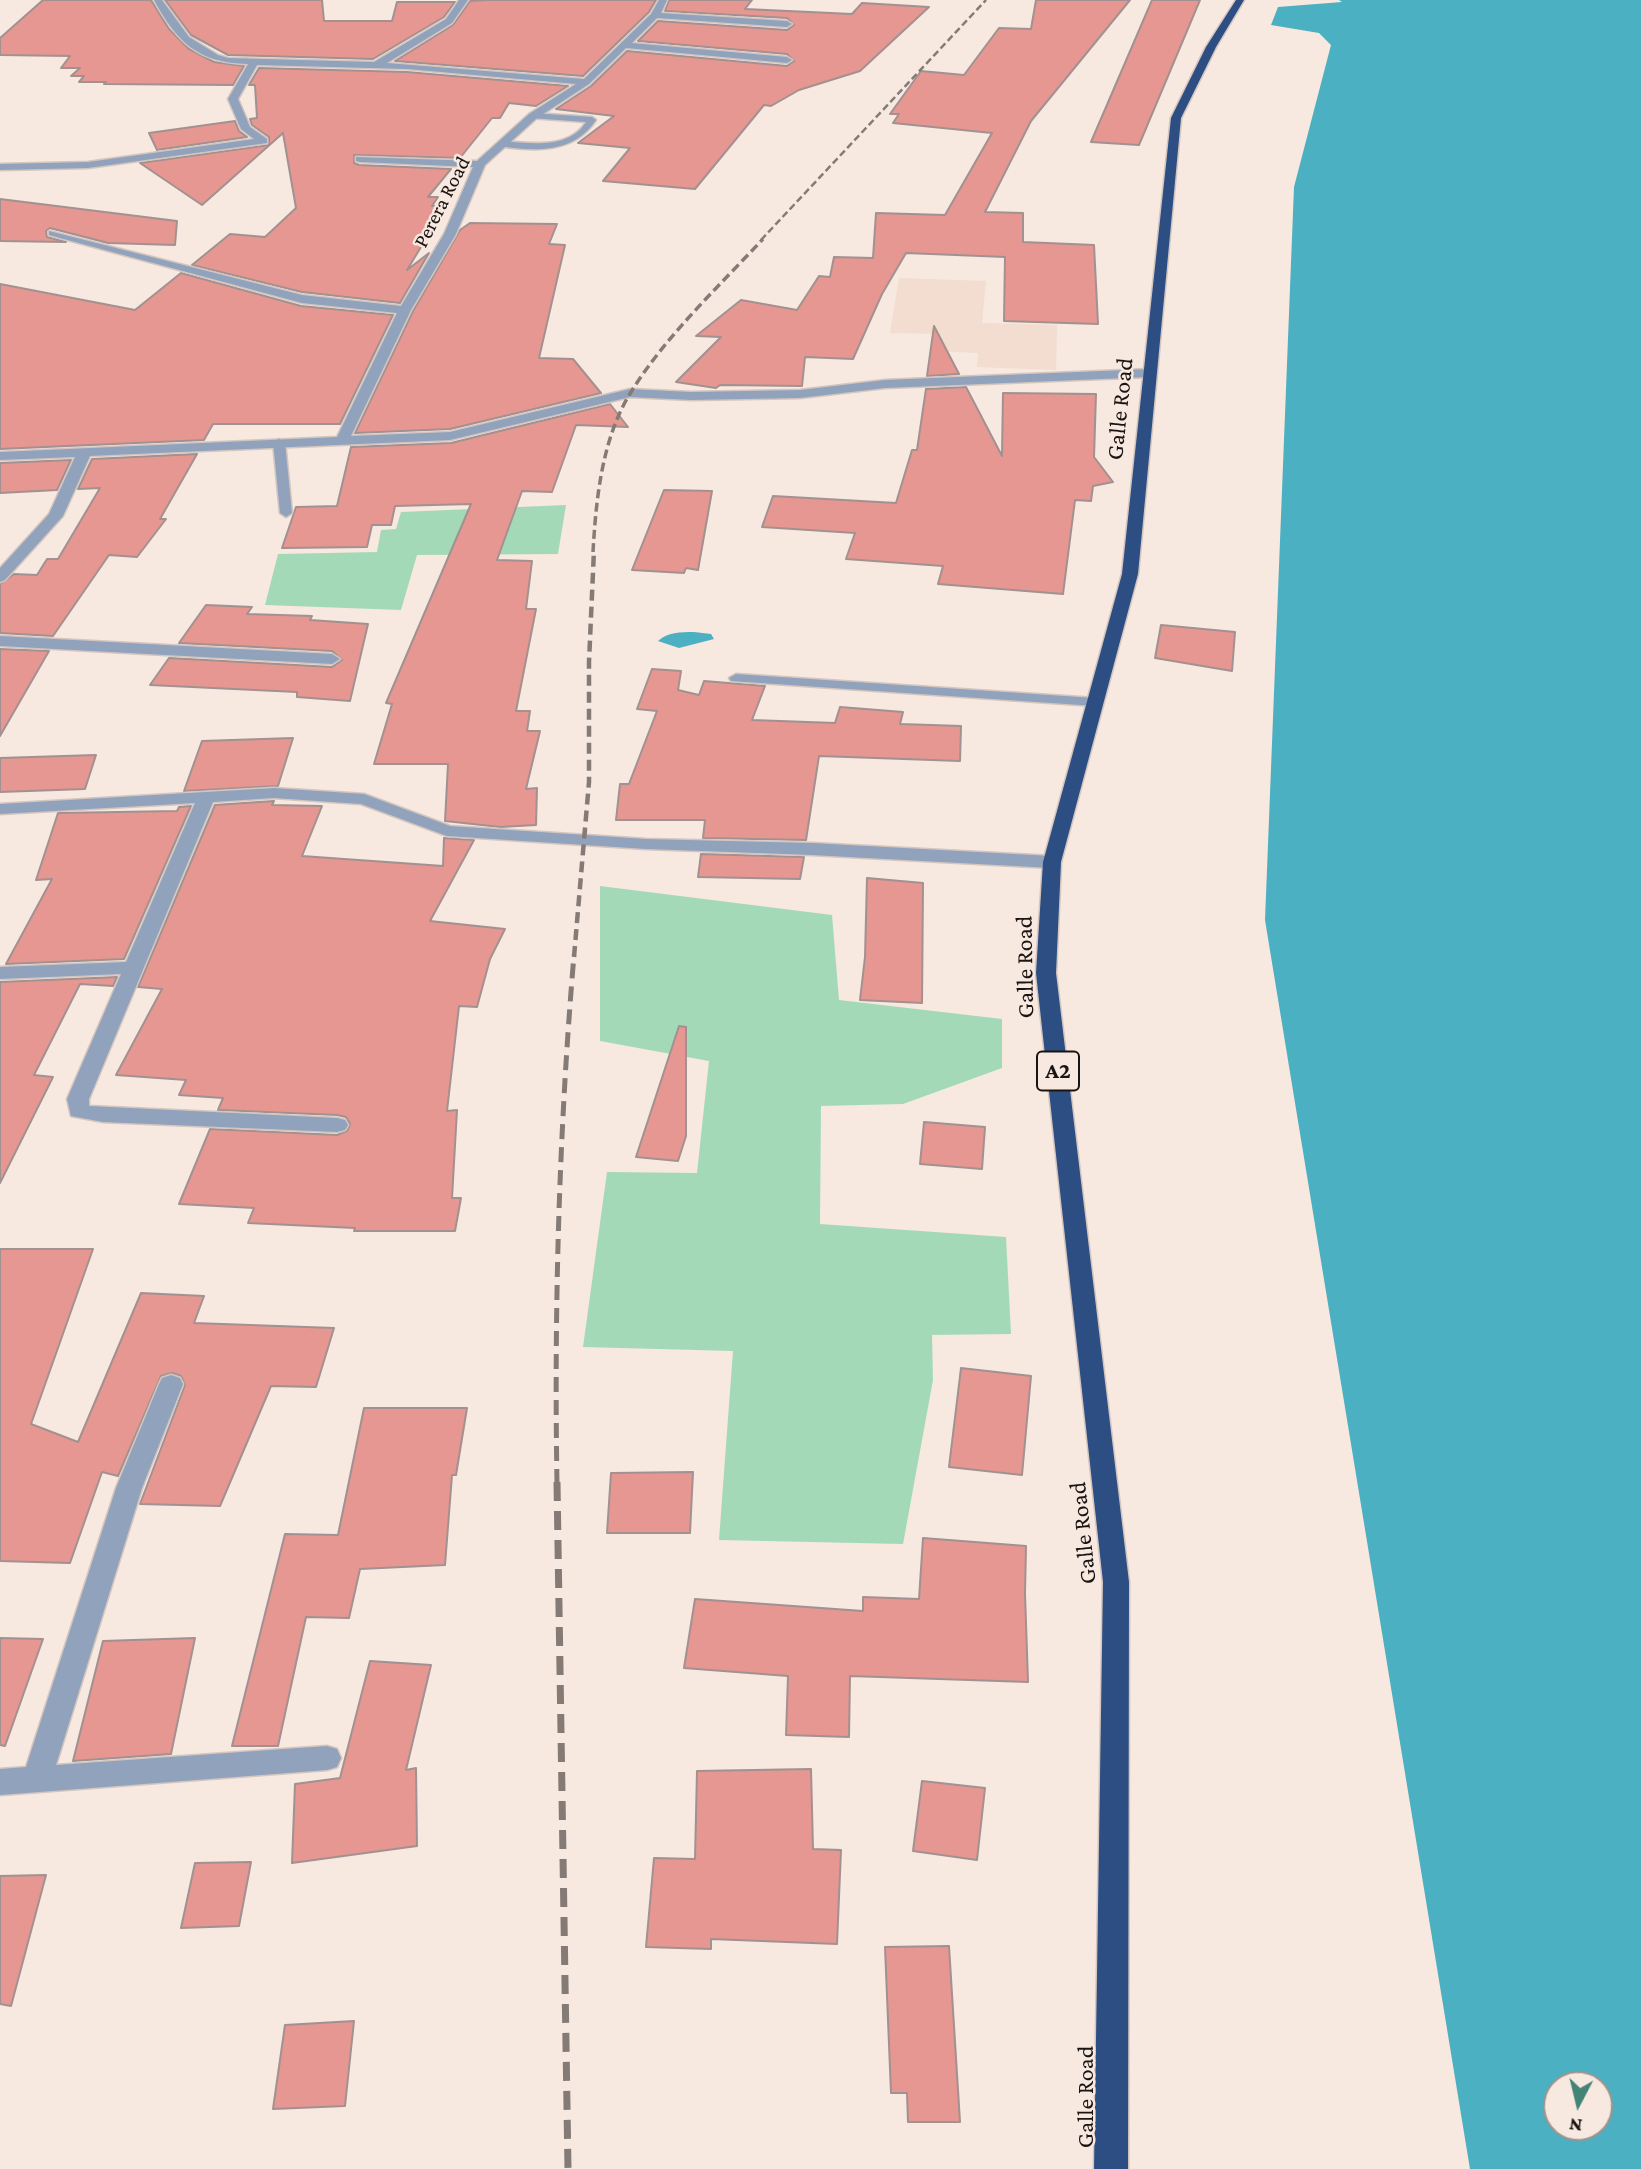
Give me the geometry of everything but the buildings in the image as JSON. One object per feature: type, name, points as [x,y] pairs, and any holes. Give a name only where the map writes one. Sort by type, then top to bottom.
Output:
[{"type":"highway","name":"Galle Road","points":[[1111,2169],[1116,1582],[1046,973],[1052,862],[1130,574],[1176,118],[1211,47],[1240,0]]},
{"type":"street","points":[[158,0],[177,29],[203,55],[227,61],[376,65],[586,82]]},
{"type":"street","points":[[376,65],[449,20],[464,0]]},
{"type":"street","name":"Perera Road","points":[[343,439],[405,310],[450,234],[480,164],[533,116],[586,82],[655,15],[663,0]]},
{"type":"street","points":[[655,15],[787,24]]},
{"type":"street","points":[[623,45],[787,60]]},
{"type":"street","points":[[0,167],[57,162],[88,165],[263,141],[246,129],[233,99],[254,62]]},
{"type":"street","points":[[360,159],[480,164]]},
{"type":"street","points":[[53,233],[302,299],[405,310]]},
{"type":"street","points":[[0,456],[450,436],[630,393],[691,396],[800,394],[885,384],[1150,373]]},
{"type":"street","points":[[0,577],[56,516],[85,451]]},
{"type":"street","points":[[0,641],[332,659]]},
{"type":"street","points":[[0,809],[274,793],[364,799],[447,831],[646,844],[813,849],[1052,862]]},
{"type":"street","points":[[207,796],[78,1100],[79,1111],[103,1115],[337,1125]]},
{"type":"street","points":[[0,973],[134,968]]},
{"type":"street","points":[[37,1779],[129,1488],[171,1384]]},
{"type":"street","points":[[0,1782],[327,1759]]},
{"type":"lane","points":[[502,144],[561,145],[587,130],[592,120],[533,116]]},
{"type":"lane","points":[[279,442],[286,513]]},
{"type":"lane","points":[[736,678],[1095,702]]},
{"type":"shaded area","points":[[899,278],[986,281],[982,323],[1057,325],[1056,370],[977,367],[978,353],[937,351],[939,334],[890,333]]},
{"type":"green space","points":[[566,505],[558,554],[417,555],[401,610],[265,605],[278,554],[377,552],[381,530],[396,529],[401,512]]},
{"type":"green space","points":[[600,886],[832,915],[839,1000],[1002,1019],[1002,1068],[903,1104],[821,1106],[820,1224],[1006,1237],[1011,1334],[932,1335],[933,1380],[903,1544],[719,1540],[733,1351],[583,1347],[607,1172],[697,1173],[709,1061],[600,1041]]},
{"type":"water","points":[[1339,0],[1641,0],[1641,2169],[1470,2169],[1265,920],[1294,187],[1331,45],[1319,33],[1271,25],[1278,7],[1342,2]]},
{"type":"water","points":[[670,634],[711,634],[714,639],[679,648],[658,641]]},
{"type":"railway","points":[[761,240],[986,0]]},
{"type":"railway","points":[[593,552],[602,469],[621,410],[645,372],[676,332],[763,239]]},
{"type":"railway","points":[[574,957],[589,782],[589,662],[594,550]]},
{"type":"railway","points":[[557,1484],[559,1219],[574,955]]},
{"type":"railway","points":[[557,1482],[568,2169]]}]
